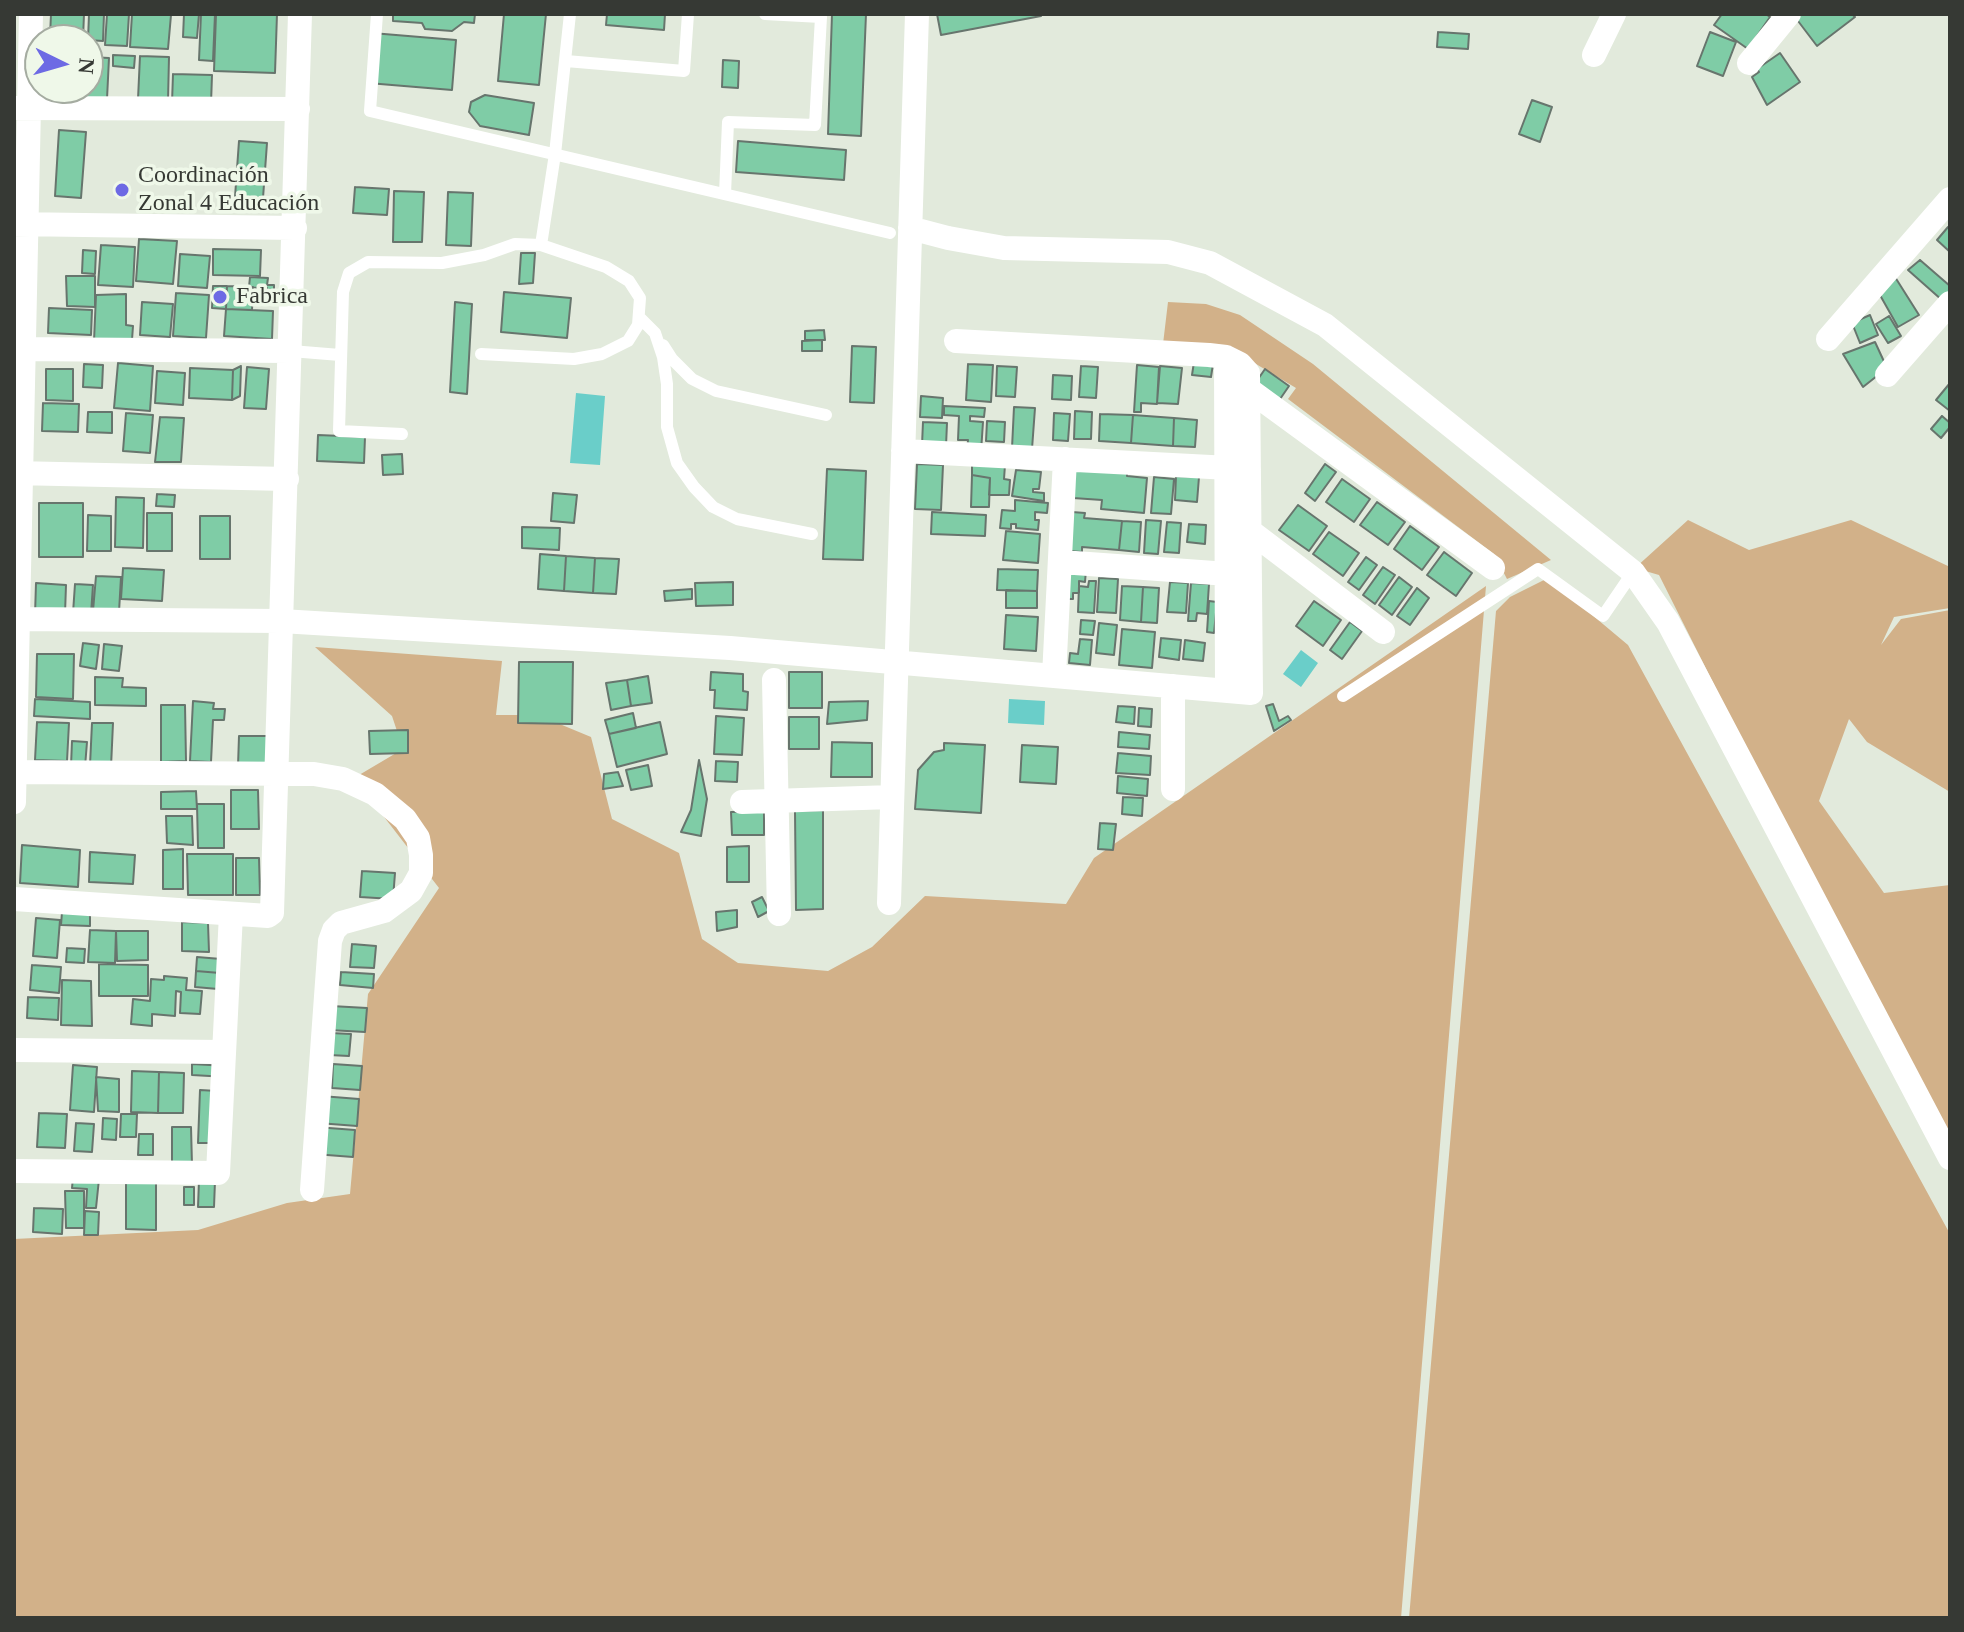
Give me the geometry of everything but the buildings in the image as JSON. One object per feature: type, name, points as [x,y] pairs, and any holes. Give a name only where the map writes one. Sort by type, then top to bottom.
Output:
[{"type":"street","points":[[14,802],[21,108],[31,14]]},
{"type":"street","points":[[14,899],[231,914],[268,916],[272,913],[300,14]]},
{"type":"street","points":[[889,903],[907,274],[902,233],[917,14]]},
{"type":"street","points":[[1594,55],[1614,14]]},
{"type":"street","points":[[1749,63],[1789,14]]},
{"type":"street","points":[[21,108],[298,109]]},
{"type":"street","points":[[1828,339],[1950,199]]},
{"type":"street","points":[[20,224],[295,228]]},
{"type":"street","points":[[902,233],[1004,248],[1168,252],[1210,263],[1325,325],[1630,576],[1668,622],[1950,1158]]},
{"type":"street","points":[[1887,375],[1950,303]]},
{"type":"street","points":[[16,619],[281,621],[730,648],[1227,691],[1238,574],[1238,468],[1248,373],[1240,364],[1226,357],[956,341]]},
{"type":"street","points":[[19,349],[291,351]]},
{"type":"street","points":[[1226,357],[1238,468],[1250,531],[1238,574]]},
{"type":"street","points":[[1248,389],[1493,568]]},
{"type":"street","points":[[903,451],[1238,468]]},
{"type":"street","points":[[1054,676],[1065,459]]},
{"type":"street","points":[[18,473],[287,479]]},
{"type":"street","points":[[1250,531],[1383,632]]},
{"type":"street","points":[[1061,562],[1238,574]]},
{"type":"street","points":[[774,680],[779,914]]},
{"type":"street","points":[[1173,686],[1173,789]]},
{"type":"street","points":[[14,772],[314,774],[343,779],[375,794],[405,819],[418,838],[421,855],[421,873],[411,891],[384,911],[341,923],[330,941],[312,1190]]},
{"type":"street","points":[[742,802],[892,797]]},
{"type":"street","points":[[14,1171],[218,1173],[231,914]]},
{"type":"street","points":[[14,1050],[224,1052]]},
{"type":"lane","points":[[377,14],[370,111],[902,233]]},
{"type":"lane","points":[[541,245],[555,154],[570,14]]},
{"type":"lane","points":[[566,61],[684,71],[688,14]]},
{"type":"lane","points":[[725,194],[728,122],[815,125],[821,17],[765,14]]},
{"type":"lane","points":[[402,434],[339,431],[343,292],[349,273],[368,262],[442,263],[484,255],[515,244],[541,245],[606,267],[629,281],[640,298],[638,325],[628,341],[602,354],[574,359],[481,354]]},
{"type":"lane","points":[[639,317],[692,379],[716,391],[826,415]]},
{"type":"lane","points":[[655,333],[667,384],[667,427],[677,463],[694,487],[713,507],[737,519],[812,534]]},
{"type":"lane","points":[[291,351],[340,355]]},
{"type":"lane","points":[[1343,696],[1538,569],[1603,616],[1630,576]]},
{"type":"shaded area","points":[[1168,302],[1206,304],[1240,315],[1313,364],[1551,560],[1507,579],[1494,554],[1288,399],[1296,388],[1251,361],[1163,344]]},
{"type":"shaded area","points":[[1688,520],[1749,550],[1851,520],[1950,567],[1950,608],[1894,617],[1881,645],[1901,619],[1950,610],[1950,792],[1867,742],[1849,719],[1819,801],[1884,893],[1950,885],[1950,1154],[1659,575],[1635,568]]},
{"type":"shaded area","points":[[1548,578],[1628,645],[1950,1234],[1950,1618],[1409,1618],[1496,611],[1510,597]]},
{"type":"shaded area","points":[[1486,586],[1401,1618],[14,1618],[14,1239],[198,1230],[287,1203],[350,1194],[368,994],[439,888],[354,778],[403,749],[392,716],[315,647],[502,661],[496,715],[538,715],[591,737],[612,819],[679,853],[702,939],[738,963],[828,971],[872,947],[925,896],[1066,904],[1094,858]]},
{"type":"water","points":[[576,393],[605,396],[600,465],[570,463]]},
{"type":"water","points":[[1301,650],[1318,663],[1301,687],[1283,674]]},
{"type":"water","points":[[1009,699],[1045,701],[1044,725],[1008,723]]},
{"type":"place","name":"Coordinación Zonal 4 Educación","points":[[122,190]]},
{"type":"place","name":"Fabrica","points":[[220,297]]}]
